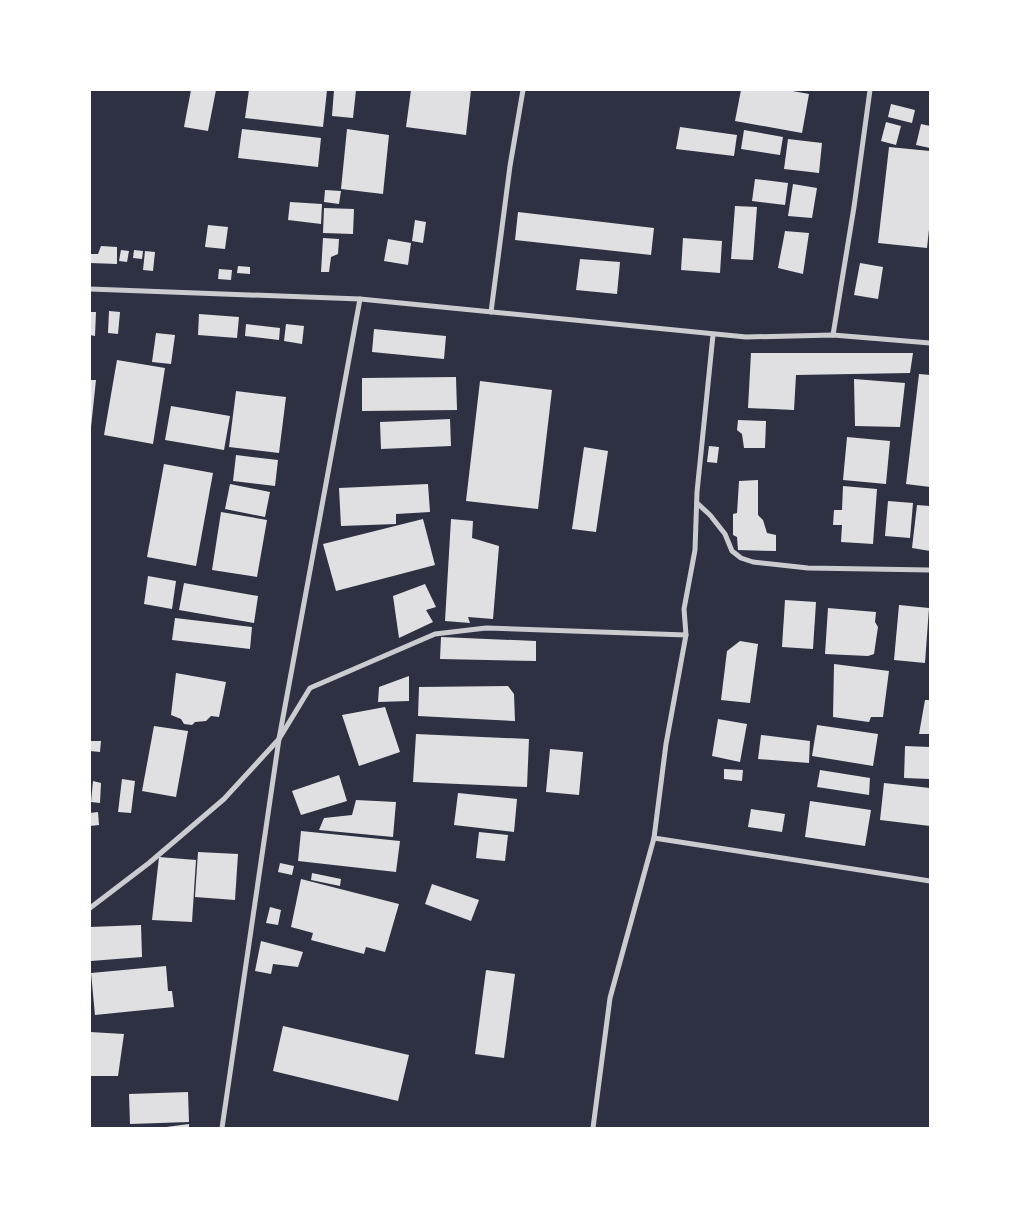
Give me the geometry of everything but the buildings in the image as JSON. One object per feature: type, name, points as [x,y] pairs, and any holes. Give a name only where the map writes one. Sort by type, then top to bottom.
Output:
[{"type":"street","points":[[491,312],[510,166],[523,90]]},
{"type":"street","points":[[833,335],[854,207],[870,90]]},
{"type":"street","points":[[90,289],[360,299],[713,335],[746,337],[833,335],[930,343]]},
{"type":"street","points":[[222,1128],[279,738],[360,299]]},
{"type":"street","points":[[593,1128],[610,998],[654,838],[666,744],[686,635],[684,608],[695,550],[697,503],[713,335]]},
{"type":"street","points":[[697,503],[710,515],[725,534],[732,551],[740,558],[754,562],[808,568],[930,570]]},
{"type":"street","points":[[90,908],[149,863],[224,799],[279,738],[310,688],[434,634],[486,628],[686,635]]},
{"type":"street","points":[[654,838],[930,881]]}]
